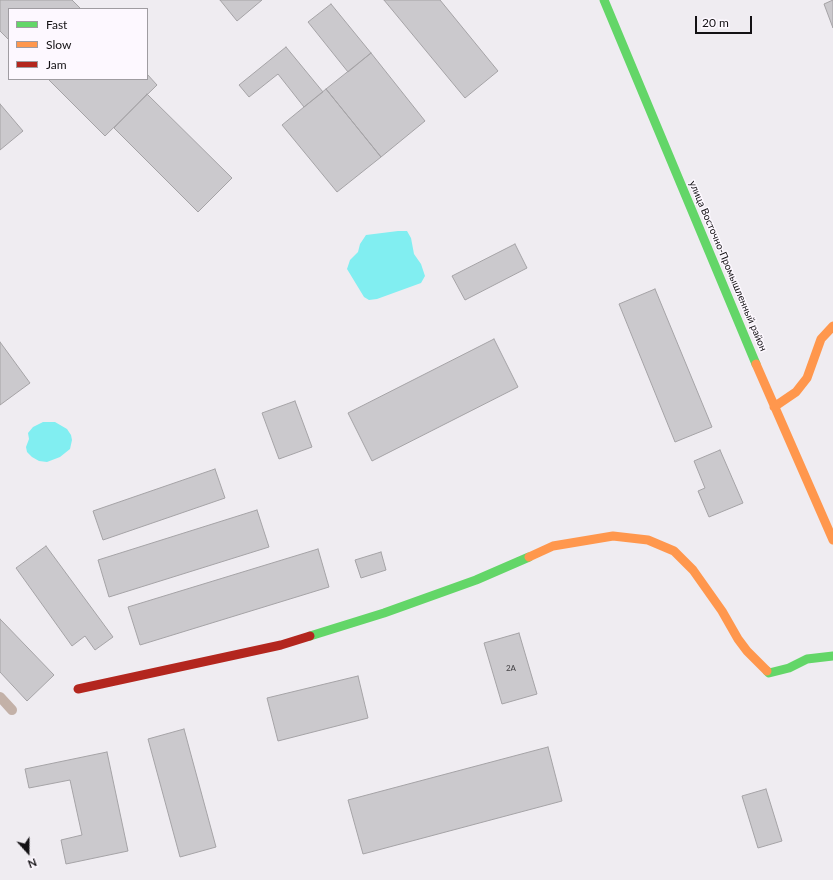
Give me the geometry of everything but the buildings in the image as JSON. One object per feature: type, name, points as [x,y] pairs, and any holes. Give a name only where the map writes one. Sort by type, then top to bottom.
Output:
[{"type":"street","name":"улица Восточно-Промышленный район","points":[[604,0],[774,407],[833,540]]},
{"type":"street","points":[[774,407],[796,392],[807,378],[821,339],[833,326]]},
{"type":"street","points":[[78,688],[281,645],[384,613],[476,580],[553,546],[613,536],[648,540],[674,552],[693,570],[722,611],[738,639],[768,673],[790,668],[807,659],[833,656]]},
{"type":"lane","points":[[0,697],[12,710]]},
{"type":"water","points":[[407,231],[411,238],[414,254],[421,264],[425,276],[421,283],[377,299],[369,300],[364,297],[347,269],[350,260],[358,252],[360,244],[366,235]]},
{"type":"water","points":[[43,422],[55,422],[67,429],[72,440],[70,449],[60,457],[47,462],[39,461],[32,457],[27,452],[26,447],[29,439],[28,433],[33,427]]},
{"type":"traffic: fast","points":[[604,0],[756,364]]},
{"type":"traffic: fast","points":[[310,636],[384,613],[476,580],[529,557]]},
{"type":"traffic: fast","points":[[767,671],[769,673],[789,668],[807,659],[833,656]]},
{"type":"traffic: slow","points":[[774,407],[796,392],[807,378],[821,339],[833,326]]},
{"type":"traffic: slow","points":[[756,364],[833,540]]},
{"type":"traffic: slow","points":[[529,557],[553,546],[613,536],[648,540],[674,551],[693,570],[722,611],[738,639],[747,651],[767,671]]},
{"type":"traffic: jam","points":[[78,689],[281,645],[310,636]]}]
